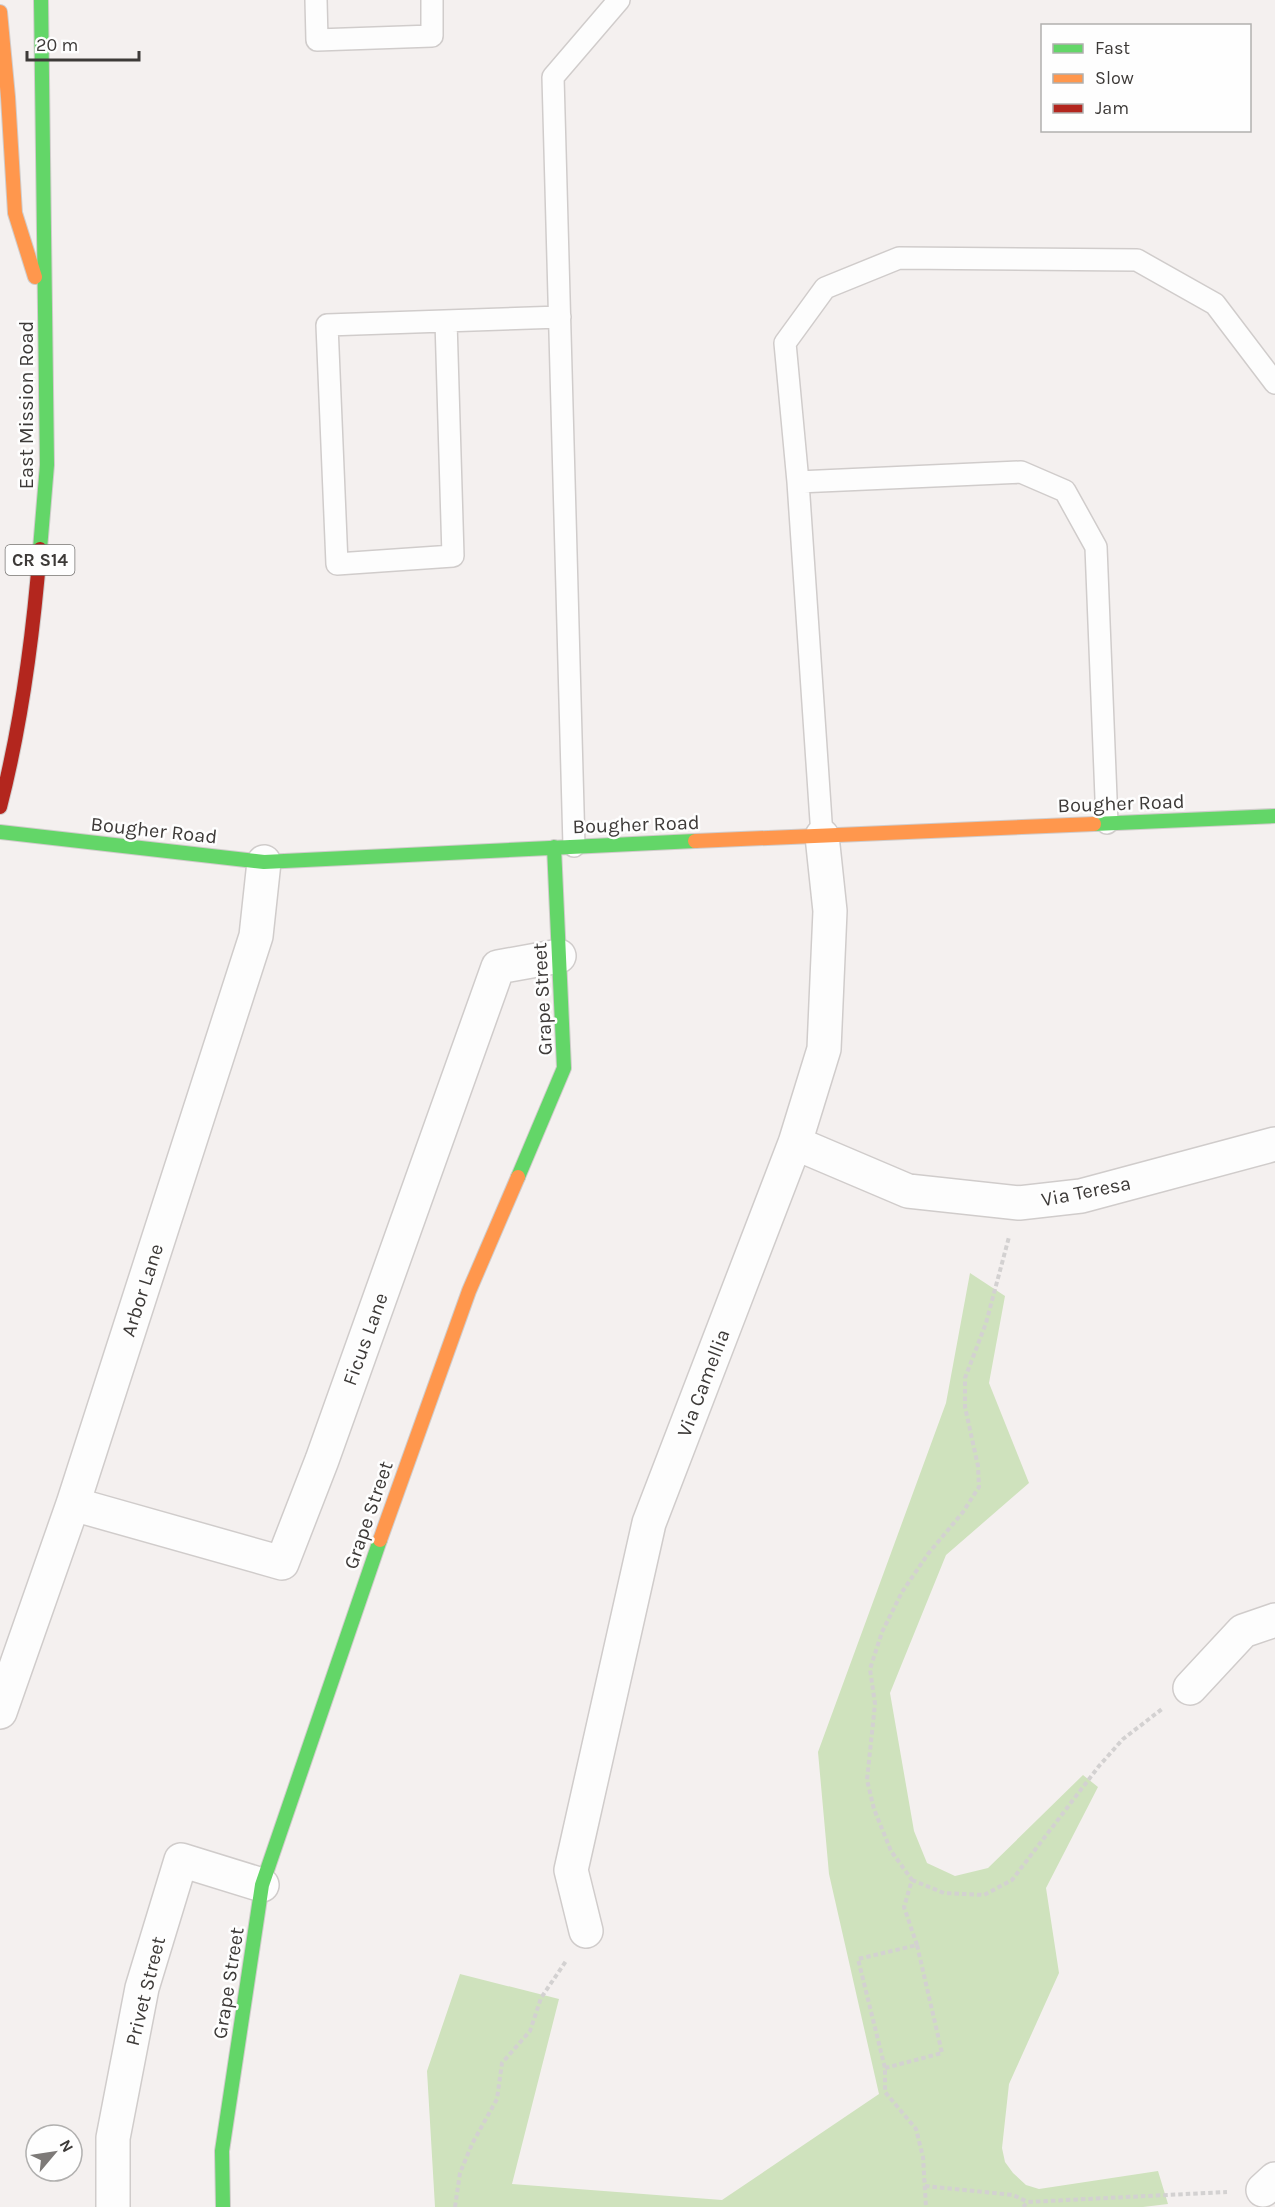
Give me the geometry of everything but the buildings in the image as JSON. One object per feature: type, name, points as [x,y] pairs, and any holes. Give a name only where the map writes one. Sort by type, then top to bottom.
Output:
[{"type":"street","name":"East Mission Road","points":[[0,807],[14,753],[34,628],[47,465],[41,0]]},
{"type":"street","points":[[0,12],[15,213],[46,310]]},
{"type":"street","name":"Bougher Road","points":[[0,832],[264,862],[564,846],[1275,816]]},
{"type":"street","name":"Via Camellia","points":[[586,1931],[571,1869],[650,1523],[795,1143],[824,1048],[830,911],[822,836]]},
{"type":"street","name":"Grape Street","points":[[223,2207],[222,2151],[262,1885],[398,1488],[465,1302],[564,1068],[560,956],[564,846]]},
{"type":"street","name":"Arbor Lane","points":[[0,1713],[73,1504],[256,936],[264,862]]},
{"type":"street","name":"Ficus Lane","points":[[73,1504],[282,1563],[322,1460],[498,967],[560,956]]},
{"type":"street","name":"Via Teresa","points":[[795,1143],[908,1191],[1019,1203],[1081,1196],[1275,1144]]},
{"type":"street","points":[[1190,1688],[1243,1631],[1275,1620]]},
{"type":"street","name":"Privet Street","points":[[112,2207],[113,2138],[142,1988],[181,1860],[262,1885]]},
{"type":"lane","points":[[315,0],[317,40],[432,36],[432,0]]},
{"type":"lane","points":[[564,846],[560,317],[553,77],[619,0]]},
{"type":"lane","points":[[822,836],[798,482],[786,344],[825,288],[899,258],[1137,260],[1215,304],[1275,383]]},
{"type":"lane","points":[[446,321],[453,556],[337,564],[327,325],[560,317]]},
{"type":"lane","points":[[798,482],[1021,472],[1065,491],[1096,548],[1107,823]]},
{"type":"path","points":[[1019,1203],[987,1323],[965,1378],[965,1407],[978,1466],[979,1487],[963,1512],[928,1554],[902,1592],[882,1632],[870,1669],[875,1704],[867,1780],[874,1809],[891,1851],[912,1880],[944,1893],[984,1895],[1012,1880],[1123,1738],[1190,1688]]},
{"type":"path","points":[[885,2068],[942,2053],[916,1945],[904,1907],[912,1880]]},
{"type":"path","points":[[455,2207],[460,2174],[472,2144],[497,2099],[502,2063],[530,2031],[541,1998],[586,1931]]},
{"type":"path","points":[[916,1945],[858,1959],[885,2068],[885,2092],[916,2129],[922,2157],[926,2207]]},
{"type":"path","points":[[925,2186],[1013,2195],[1028,2202],[1269,2184]]},
{"type":"path","points":[[1023,2207],[1028,2202]]},
{"type":"green space","points":[[970,1273],[1005,1296],[989,1383],[1029,1483],[946,1555],[890,1693],[914,1831],[927,1863],[955,1876],[988,1868],[1083,1775],[1098,1787],[1046,1888],[1059,1973],[1009,2084],[1002,2148],[1005,2162],[1013,2173],[1026,2185],[1039,2189],[1158,2171],[1168,2204],[1143,2207],[435,2207],[427,2071],[460,1974],[559,1999],[512,2184],[722,2200],[879,2094],[829,1874],[818,1752],[946,1403]]},
{"type":"traffic: fast","points":[[40,549],[47,465],[41,0]]},
{"type":"traffic: fast","points":[[1094,824],[1275,816]]},
{"type":"traffic: fast","points":[[0,832],[264,862],[695,841]]},
{"type":"traffic: fast","points":[[518,1177],[564,1068],[554,847]]},
{"type":"traffic: fast","points":[[223,2207],[222,2151],[262,1885],[380,1540]]},
{"type":"traffic: slow","points":[[0,12],[15,213],[35,277]]},
{"type":"traffic: slow","points":[[695,841],[1094,824]]},
{"type":"traffic: slow","points":[[380,1540],[469,1291],[518,1177]]},
{"type":"traffic: jam","points":[[0,807],[15,743],[26,679],[40,549]]}]
